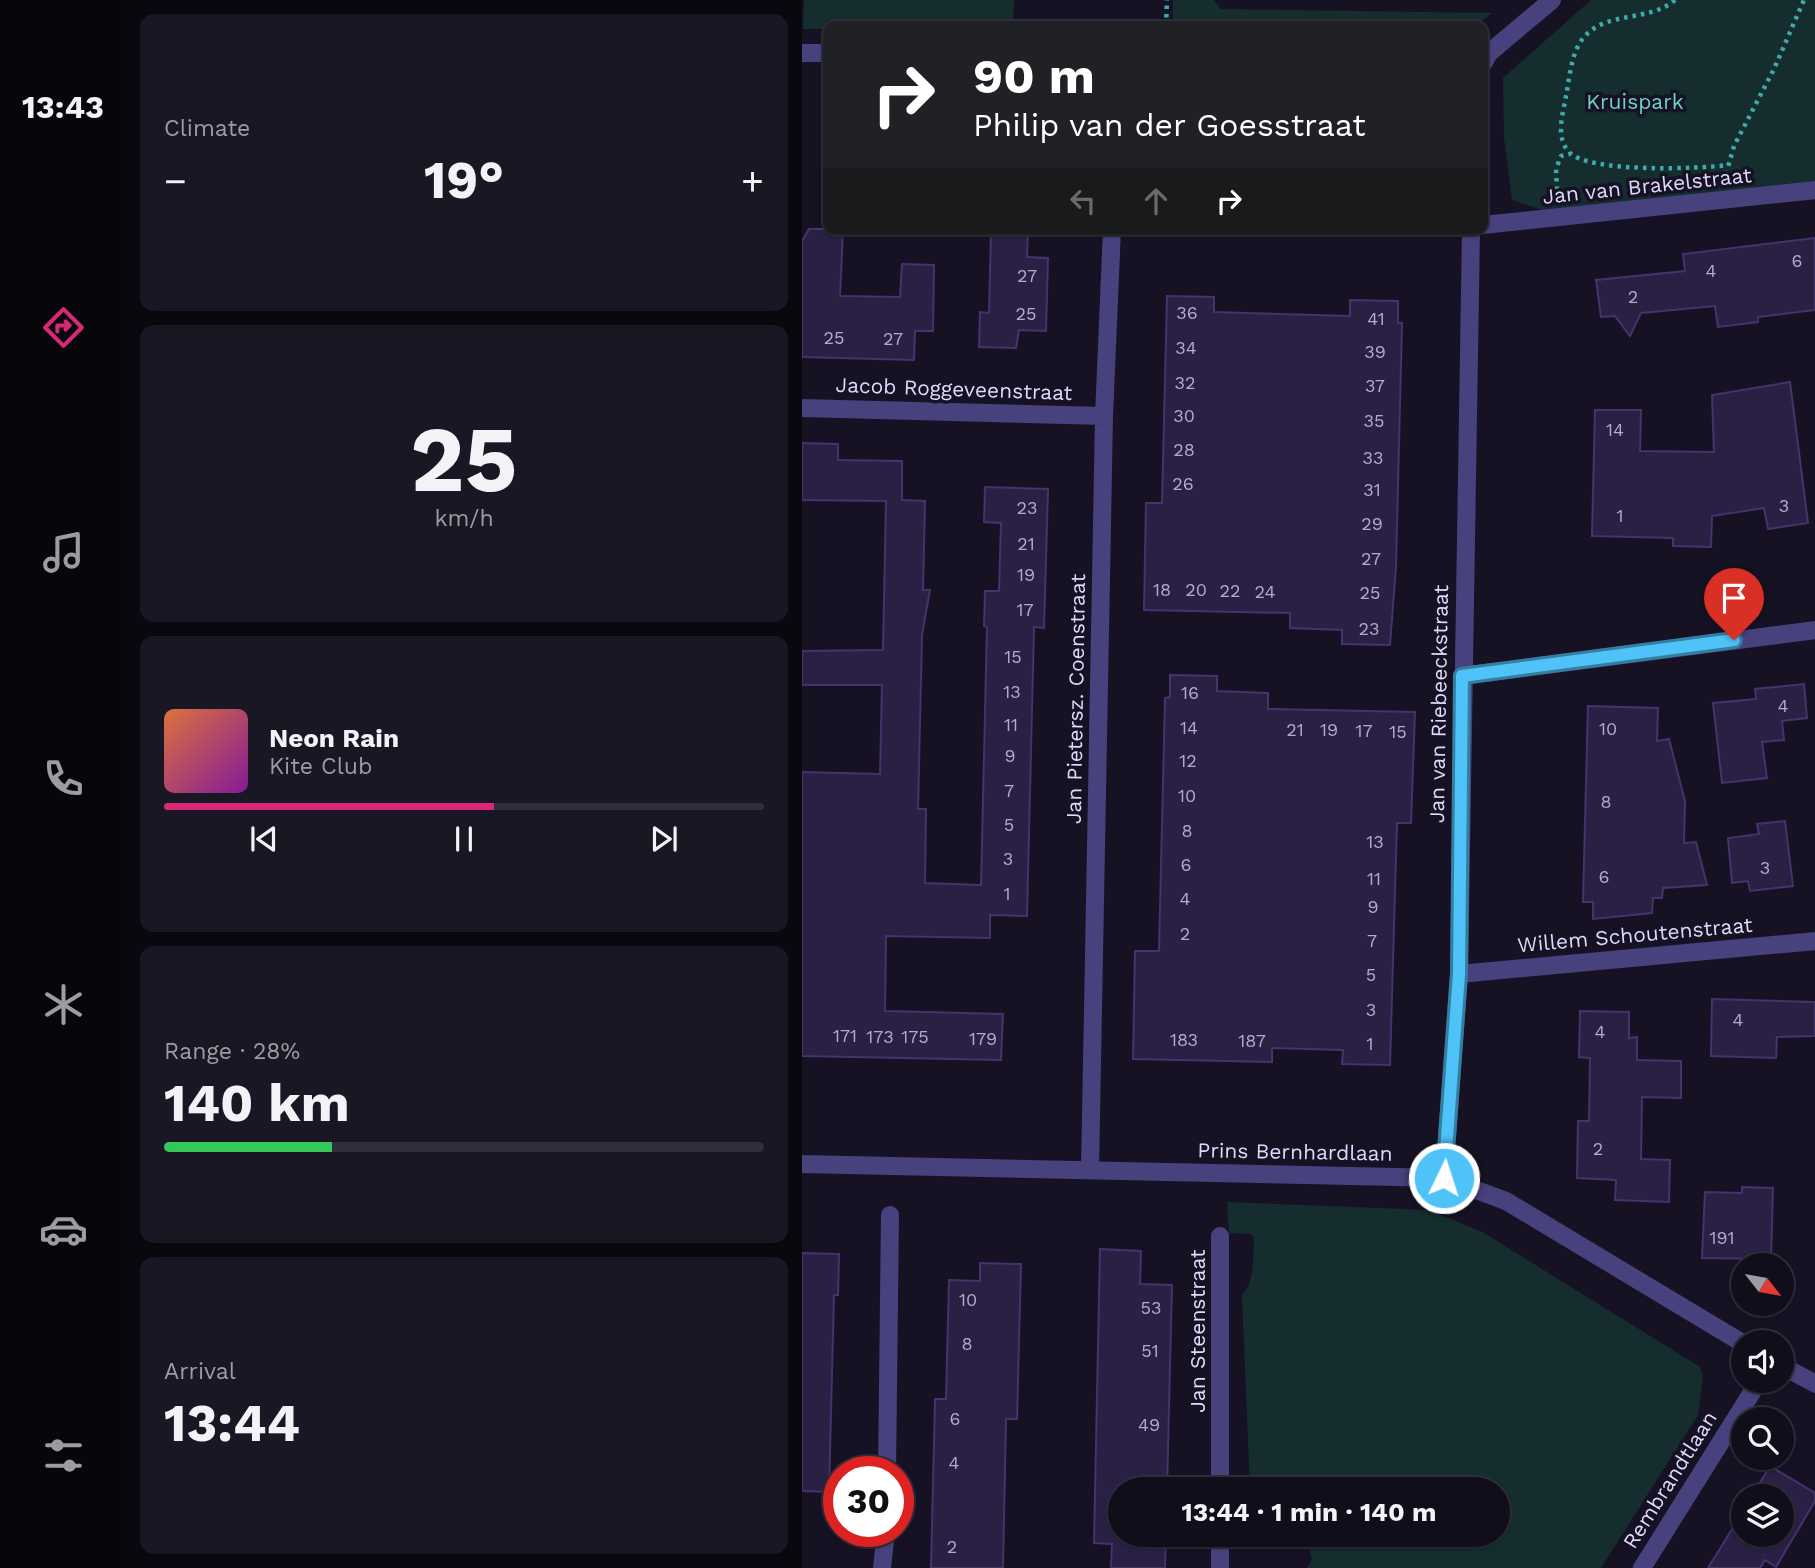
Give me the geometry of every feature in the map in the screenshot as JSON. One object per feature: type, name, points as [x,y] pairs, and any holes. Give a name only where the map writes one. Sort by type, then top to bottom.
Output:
[{"type":"street","points":[[1488,55],[1552,0]]},
{"type":"street","points":[[802,53],[823,53]]},
{"type":"street","name":"Jan van Brakelstraat","points":[[1488,224],[1815,190]]},
{"type":"street","name":"Jan Pietersz. Coenstraat","points":[[1090,1170],[1104,416],[1112,235]]},
{"type":"street","name":"Jan van Riebeeckstraat","points":[[1444,1178],[1459,974],[1471,235]]},
{"type":"street","name":"Jacob Roggeveenstraat","points":[[802,408],[1104,416]]},
{"type":"street","points":[[1462,676],[1815,630]]},
{"type":"street","name":"Willem Schoutenstraat","points":[[1459,974],[1815,941]]},
{"type":"street","name":"Prins Bernhardlaan","points":[[802,1164],[1444,1178],[1506,1201],[1731,1336]]},
{"type":"street","points":[[887,1456],[890,1215]]},
{"type":"street","name":"Jan Steenstraat","points":[[1220,1236],[1220,1477]]},
{"type":"street","points":[[1794,1373],[1815,1384]]},
{"type":"street","name":"Rembrandtlaan","points":[[1641,1568],[1751,1393]]},
{"type":"street","points":[[882,1568],[884,1547]]},
{"type":"street","points":[[1220,1547],[1220,1568]]},
{"type":"path","points":[[1166,21],[1167,0]]},
{"type":"path","points":[[1675,0],[1643,16],[1599,26],[1586,35],[1576,50],[1560,137],[1570,153],[1587,162],[1702,168],[1728,165]]},
{"type":"path","points":[[1730,200],[1726,180],[1728,165],[1804,0]]},
{"type":"path","points":[[1563,217],[1556,170],[1561,156],[1570,153]]},
{"type":"green space","points":[[804,0],[1014,0],[1013,21],[823,21],[823,29],[803,29]]},
{"type":"green space","points":[[1173,0],[1214,0],[1221,9],[1492,13],[1482,21],[1173,21]]},
{"type":"green space","name":"Kruispark","points":[[1591,0],[1815,0],[1815,184],[1551,213],[1512,200],[1504,138],[1503,78]]},
{"type":"green space","points":[[1227,1202],[1430,1210],[1484,1233],[1700,1367],[1703,1376],[1698,1415],[1601,1568],[1307,1568],[1312,1560],[1309,1547],[1510,1547],[1510,1477],[1250,1477],[1242,1295],[1251,1276],[1254,1237],[1251,1234],[1229,1233]]},
{"type":"building","points":[[809,229],[823,229],[823,235],[843,235],[840,296],[900,297],[902,264],[934,265],[933,331],[915,331],[914,360],[802,357],[802,241]]},
{"type":"building","points":[[991,235],[1028,235],[1027,257],[1048,258],[1046,331],[1019,330],[1016,348],[979,347],[980,312],[989,313]]},
{"type":"building","points":[[1815,238],[1815,310],[1758,317],[1758,322],[1718,327],[1715,306],[1641,313],[1630,336],[1615,316],[1601,317],[1596,280],[1685,271],[1683,254]]},
{"type":"building","points":[[1167,296],[1214,297],[1214,312],[1350,316],[1350,300],[1398,301],[1398,323],[1402,323],[1396,566],[1390,645],[1342,644],[1342,630],[1290,628],[1290,613],[1144,610],[1146,503],[1162,503]]},
{"type":"building","points":[[1790,382],[1808,523],[1768,529],[1764,508],[1712,516],[1711,547],[1673,546],[1673,538],[1592,536],[1595,410],[1641,410],[1640,451],[1714,452],[1712,395]]},
{"type":"building","points":[[802,443],[838,444],[838,460],[902,461],[902,500],[925,501],[923,590],[930,590],[922,635],[918,809],[926,809],[925,883],[981,885],[987,627],[984,626],[985,591],[999,591],[1001,523],[984,522],[985,487],[1048,489],[1044,628],[1034,627],[1027,916],[990,915],[990,938],[886,936],[885,1011],[1003,1014],[1001,1060],[802,1056],[802,772],[880,774],[882,685],[802,685],[802,651],[883,650],[886,501],[802,500]]},
{"type":"building","points":[[1170,675],[1217,676],[1217,691],[1268,693],[1268,709],[1415,712],[1411,823],[1397,823],[1390,1065],[1342,1064],[1343,1050],[1272,1048],[1272,1062],[1133,1059],[1135,951],[1159,951],[1165,698],[1170,697]]},
{"type":"building","points":[[1804,684],[1807,718],[1782,721],[1784,740],[1762,742],[1767,778],[1722,783],[1713,703],[1756,699],[1755,689]]},
{"type":"building","points":[[1588,706],[1658,708],[1657,741],[1669,739],[1685,801],[1684,843],[1696,842],[1707,885],[1663,888],[1662,898],[1653,898],[1652,913],[1593,919],[1593,902],[1583,902]]},
{"type":"building","points":[[1785,821],[1793,886],[1750,891],[1748,881],[1732,883],[1728,838],[1759,834],[1757,824]]},
{"type":"building","points":[[1712,999],[1815,1002],[1815,1036],[1777,1037],[1776,1058],[1711,1056]]},
{"type":"building","points":[[1580,1011],[1629,1012],[1629,1038],[1637,1037],[1637,1060],[1681,1061],[1681,1098],[1642,1097],[1641,1159],[1670,1160],[1669,1202],[1615,1200],[1616,1180],[1577,1178],[1578,1121],[1589,1121],[1590,1058],[1579,1057]]},
{"type":"building","points":[[1742,1187],[1773,1188],[1771,1253],[1731,1253],[1731,1258],[1702,1258],[1705,1192],[1742,1193]]},
{"type":"building","points":[[1100,1249],[1141,1251],[1140,1284],[1172,1285],[1167,1477],[1108,1477],[1108,1544],[1094,1543]]},
{"type":"building","points":[[802,1253],[839,1254],[838,1295],[834,1295],[830,1456],[823,1456],[823,1492],[802,1491]]},
{"type":"building","points":[[980,1263],[1021,1264],[1017,1419],[1006,1419],[1003,1568],[931,1568],[935,1399],[946,1399],[949,1280],[980,1281]]},
{"type":"building","points":[[1768,1470],[1777,1470],[1815,1493],[1815,1501],[1794,1537],[1794,1484],[1759,1484]]},
{"type":"building","points":[[1731,1531],[1731,1547],[1788,1547],[1776,1567],[1765,1560],[1760,1568],[1708,1568]]},
{"type":"building","points":[[1112,1547],[1166,1547],[1165,1568],[1111,1568]]},
{"type":"route","points":[[1444,1178],[1459,974],[1462,676],[1734,640]]}]
